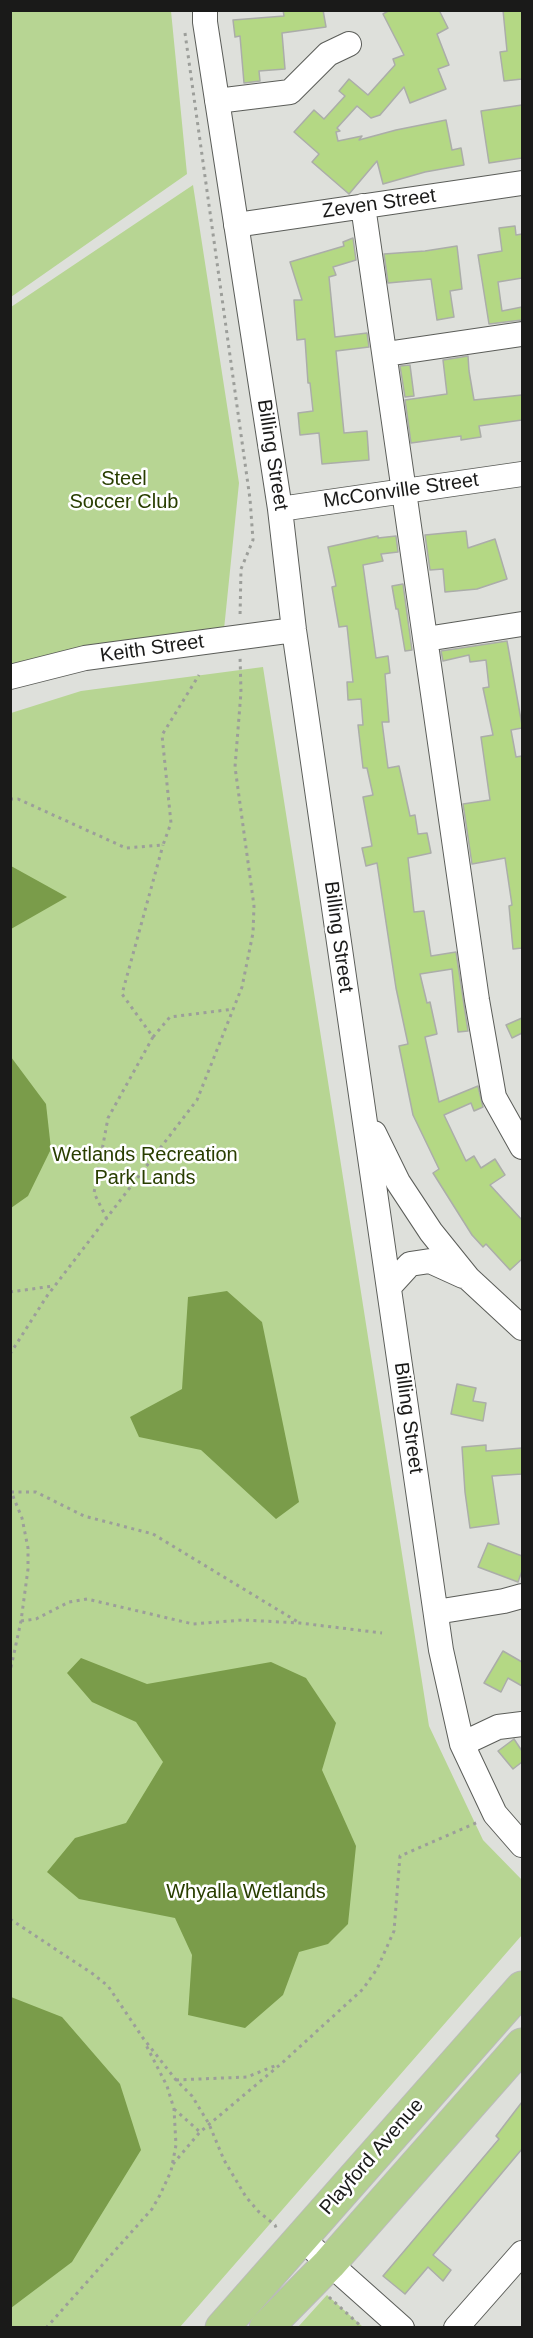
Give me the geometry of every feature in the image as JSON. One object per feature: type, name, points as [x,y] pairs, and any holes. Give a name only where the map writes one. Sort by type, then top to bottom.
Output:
[{"type":"highway","name":"Playford Avenue","points":[[222,2328],[522,1988]]},
{"type":"highway","name":"Playford Avenue","points":[[266,2328],[329,2264],[522,2045]]},
{"type":"street","name":"Billing Street","points":[[205,10],[280,509],[294,630],[441,1650],[462,1744],[495,1814],[522,1845]]},
{"type":"street","points":[[217,101],[290,92],[328,54],[349,45]]},
{"type":"street","name":"Zeven Street","points":[[236,225],[522,183]]},
{"type":"street","points":[[363,206],[477,1000],[494,1097],[522,1147]]},
{"type":"street","points":[[386,354],[522,334]]},
{"type":"street","name":"McConville Street","points":[[280,509],[522,474]]},
{"type":"street","points":[[426,639],[522,624]]},
{"type":"street","name":"Keith Street","points":[[10,677],[85,658],[294,630]]},
{"type":"street","points":[[363,1110],[398,1182],[431,1232],[468,1278],[522,1328]]},
{"type":"street","points":[[389,1287],[410,1264],[430,1261],[468,1278]]},
{"type":"street","points":[[436,1612],[522,1596]]},
{"type":"street","points":[[462,1744],[498,1727],[522,1724]]},
{"type":"street","points":[[301,2238],[402,2328]]},
{"type":"street","points":[[456,2328],[522,2253]]},
{"type":"path","points":[[10,1354],[55,1286],[197,1100],[242,987],[253,933],[254,906],[235,766],[241,692],[239,637],[242,569],[253,540],[250,499],[185,33]]},
{"type":"path","points":[[153,1036],[122,994],[171,823],[162,735],[199,675]]},
{"type":"path","points":[[10,799],[18,799],[126,848],[163,845]]},
{"type":"path","points":[[107,1219],[94,1193],[108,1118],[153,1036],[170,1017],[234,1009]]},
{"type":"path","points":[[10,1292],[55,1286]]},
{"type":"path","points":[[10,1672],[21,1621],[28,1569],[28,1548],[11,1490],[36,1492],[84,1516],[153,1534],[300,1623]]},
{"type":"path","points":[[21,1621],[36,1619],[69,1602],[87,1599],[193,1624],[243,1620],[300,1623],[382,1634]]},
{"type":"path","points":[[173,2164],[200,2132],[282,2063],[363,1989],[377,1969],[394,1931],[400,1856],[495,1814]]},
{"type":"path","points":[[10,1919],[108,1986],[143,2038],[176,2080],[192,2096],[209,2124],[224,2160],[246,2197],[259,2212]]},
{"type":"path","points":[[46,2328],[152,2209],[173,2164],[176,2145],[174,2109],[167,2086],[143,2038]]},
{"type":"path","points":[[176,2080],[247,2077],[282,2063]]},
{"type":"path","points":[[174,2109],[200,2132]]},
{"type":"green space","points":[[11,10],[171,11],[187,174],[11,297]]},
{"type":"green space","name":"Steel Soccer Club","points":[[193,185],[239,483],[223,639],[11,672],[11,307]]},
{"type":"green space","name":"Whyalla Wetlands","points":[[263,667],[429,1726],[483,1840],[522,1880],[522,1935],[180,2327],[11,2328],[11,713],[81,691]]},
{"type":"green space","points":[[327,2295],[363,2327],[298,2327]]},
{"type":"shaded area","points":[[11,866],[67,897],[11,929]]},
{"type":"shaded area","points":[[11,1057],[46,1104],[51,1149],[28,1196],[11,1208]]},
{"type":"shaded area","points":[[227,1291],[262,1322],[299,1502],[276,1519],[201,1450],[139,1437],[130,1417],[182,1389],[188,1297]]},
{"type":"shaded area","points":[[81,1658],[147,1684],[271,1662],[306,1678],[336,1723],[322,1770],[356,1846],[348,1924],[328,1944],[299,1952],[283,1995],[245,2028],[188,2015],[192,1955],[175,1918],[79,1899],[47,1872],[75,1838],[126,1823],[163,1762],[136,1722],[92,1702],[67,1673]]},
{"type":"shaded area","points":[[11,1997],[62,2017],[120,2084],[141,2150],[72,2262],[11,2308]]},
{"type":"building","points":[[283,10],[323,10],[326,27],[282,33],[285,69],[259,71],[260,81],[244,83],[240,36],[235,37],[233,20],[284,16]]},
{"type":"building","points":[[390,10],[439,10],[448,28],[437,34],[449,65],[438,69],[446,89],[410,103],[404,87],[380,115],[371,118],[357,106],[337,128],[340,131],[336,132],[338,141],[362,136],[359,140],[446,120],[452,150],[461,148],[464,165],[425,172],[383,184],[377,161],[349,194],[312,162],[319,154],[294,132],[314,110],[324,119],[345,96],[339,91],[349,79],[368,95],[395,65],[393,59],[404,55],[383,14]]},
{"type":"building","points":[[503,10],[522,10],[522,79],[504,81],[500,52],[507,51]]},
{"type":"building","points":[[522,105],[522,158],[489,163],[481,111]]},
{"type":"building","points":[[515,226],[516,235],[522,234],[522,278],[498,282],[502,311],[522,307],[522,320],[489,324],[478,255],[502,251],[499,228]]},
{"type":"building","points":[[353,238],[356,260],[333,267],[336,275],[329,277],[335,337],[367,333],[369,347],[336,351],[344,433],[367,431],[369,460],[322,464],[319,433],[300,435],[298,413],[313,411],[310,383],[308,383],[305,339],[297,340],[294,300],[302,300],[290,262],[344,246],[343,242]]},
{"type":"building","points":[[457,246],[462,289],[450,291],[454,317],[437,320],[431,279],[388,283],[384,254]]},
{"type":"building","points":[[468,356],[474,400],[522,395],[522,420],[479,426],[481,437],[461,440],[461,436],[411,443],[405,400],[447,394],[443,360]]},
{"type":"building","points":[[410,365],[414,396],[405,397],[400,366]]},
{"type":"building","points":[[466,531],[468,548],[495,539],[507,579],[477,589],[445,592],[443,569],[430,570],[425,535]]},
{"type":"building","points":[[378,536],[378,538],[396,536],[398,552],[381,554],[383,561],[363,565],[376,658],[388,656],[390,673],[385,674],[389,722],[382,722],[388,768],[399,766],[410,816],[415,815],[418,834],[427,833],[431,853],[408,858],[414,912],[424,911],[431,956],[456,952],[468,1031],[458,1032],[452,969],[420,974],[427,1003],[430,1002],[437,1034],[425,1037],[439,1102],[478,1086],[483,1107],[474,1111],[471,1103],[444,1115],[466,1161],[474,1156],[481,1168],[495,1159],[505,1175],[490,1185],[522,1220],[522,1259],[510,1270],[486,1244],[483,1247],[472,1235],[433,1173],[439,1169],[413,1115],[399,1046],[408,1044],[396,988],[377,863],[366,866],[362,848],[372,846],[363,797],[373,795],[367,768],[363,768],[358,725],[363,725],[361,699],[348,700],[347,682],[353,682],[347,626],[339,627],[332,587],[336,586],[328,547]]},
{"type":"building","points":[[403,584],[412,650],[405,651],[392,586]]},
{"type":"building","points":[[507,641],[522,725],[522,728],[511,730],[516,757],[522,756],[522,948],[513,949],[509,906],[512,905],[505,858],[472,864],[463,804],[490,800],[481,737],[493,735],[483,688],[489,687],[486,660],[470,662],[469,655],[443,661],[441,651]]},
{"type":"building","points":[[522,1018],[522,1033],[512,1038],[506,1025]]},
{"type":"building","points":[[457,1384],[476,1388],[473,1401],[486,1403],[483,1421],[451,1414]]},
{"type":"building","points":[[486,1445],[486,1451],[522,1448],[522,1474],[492,1476],[499,1524],[470,1528],[462,1447]]},
{"type":"building","points":[[488,1543],[522,1556],[522,1571],[518,1582],[478,1567]]},
{"type":"building","points":[[503,1651],[522,1662],[522,1686],[508,1678],[501,1692],[484,1683]]},
{"type":"building","points":[[514,1739],[522,1751],[522,1762],[513,1769],[498,1751]]},
{"type":"building","points":[[522,2102],[522,2149],[433,2255],[451,2270],[443,2281],[428,2267],[405,2294],[383,2276],[499,2139],[496,2136]]},
{"type":"park label","name":"Wetlands Recreation Park Lands","points":[[145,1166]]}]
